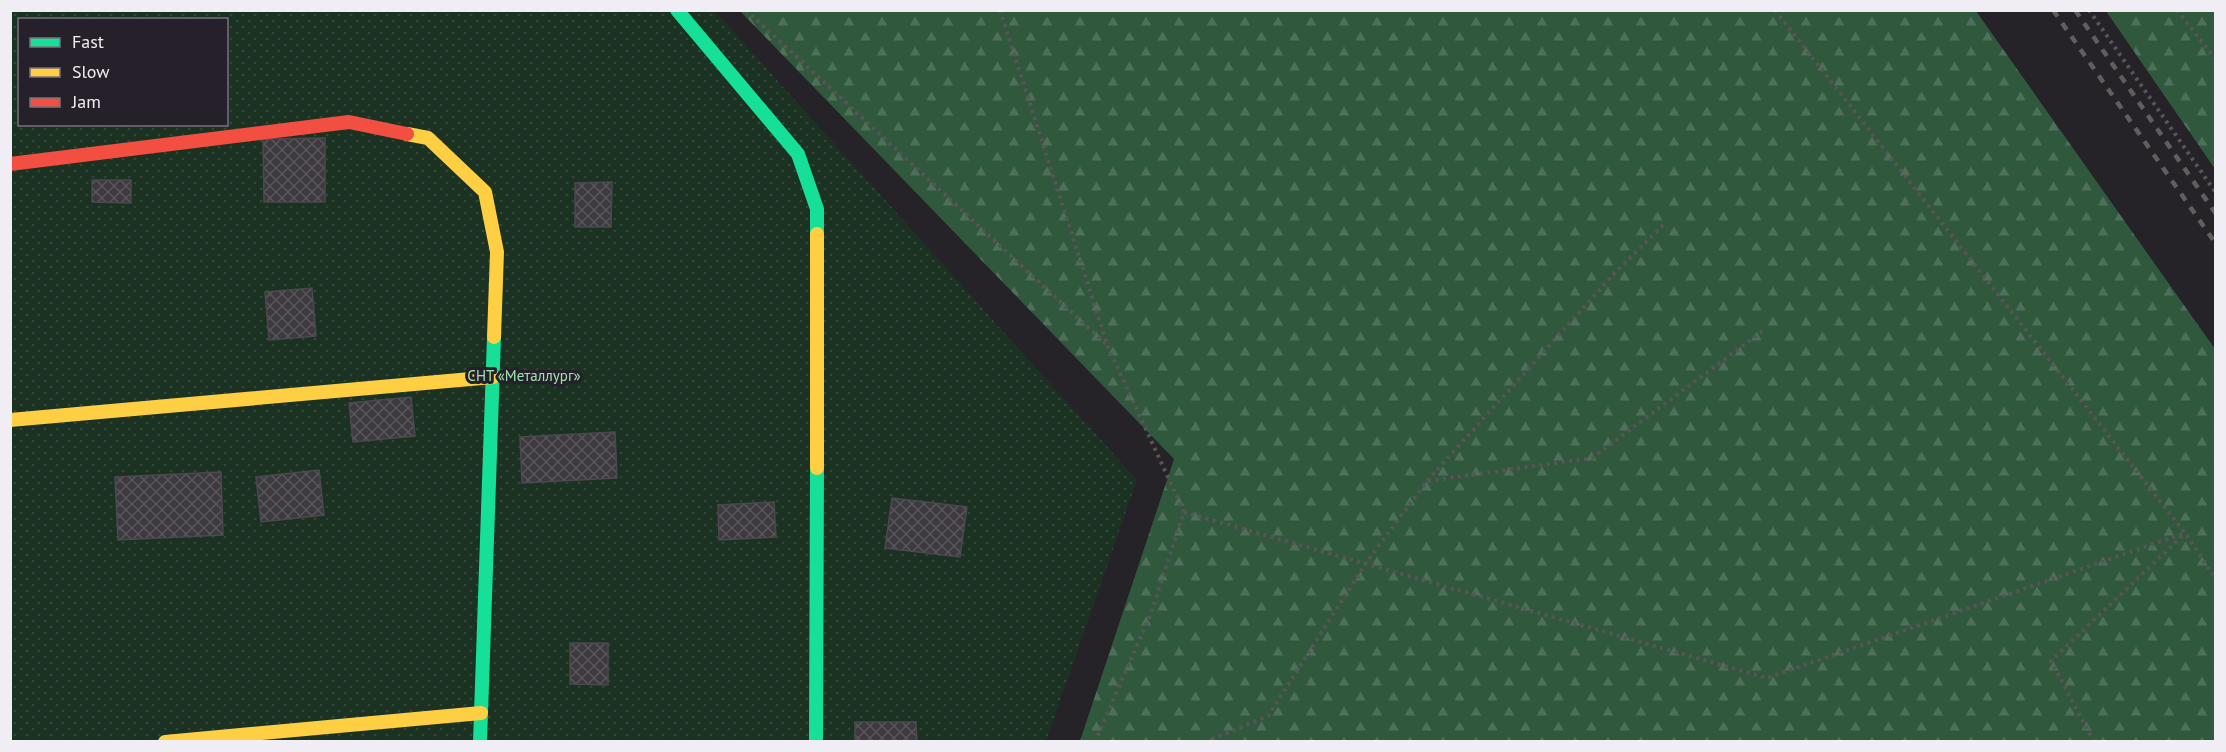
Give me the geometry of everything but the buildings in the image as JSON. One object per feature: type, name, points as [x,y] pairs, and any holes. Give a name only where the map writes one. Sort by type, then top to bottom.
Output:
[{"type":"street","points":[[677,10],[798,154],[817,209],[816,741]]},
{"type":"street","points":[[10,164],[349,122],[428,138],[485,192],[497,252],[480,741]]},
{"type":"street","points":[[10,420],[493,377]]},
{"type":"street","points":[[165,741],[481,713]]},
{"type":"path","points":[[746,10],[1108,347]]},
{"type":"path","points":[[999,10],[1108,347],[1184,512],[1151,613],[1095,741]]},
{"type":"path","points":[[1775,10],[2185,533],[2216,579]]},
{"type":"path","points":[[2089,10],[2216,193]]},
{"type":"path","points":[[2177,10],[2216,60]]},
{"type":"path","points":[[1205,741],[1268,716],[1366,563],[1427,481],[1612,276],[1665,223]]},
{"type":"path","points":[[1427,481],[1592,458],[1764,330]]},
{"type":"path","points":[[1184,512],[1767,678],[2185,533]]},
{"type":"path","points":[[2094,741],[2051,661],[2185,533]]},
{"type":"green space","name":"СНТ «Металлург»","points":[[10,11],[715,11],[1137,480],[1046,741],[11,741]]},
{"type":"green space","points":[[740,11],[1976,11],[2215,349],[2215,741],[1080,741],[1174,459]]},
{"type":"green space","points":[[2106,11],[2215,11],[2215,169]]},
{"type":"railway","points":[[2053,10],[2216,244]]},
{"type":"railway","points":[[2075,10],[2216,214]]},
{"type":"traffic: fast","points":[[677,10],[798,154],[817,209],[817,234]]},
{"type":"traffic: fast","points":[[480,742],[494,337]]},
{"type":"traffic: fast","points":[[816,742],[817,468]]},
{"type":"traffic: slow","points":[[407,134],[428,138],[485,192],[497,252],[494,337]]},
{"type":"traffic: slow","points":[[817,234],[817,468]]},
{"type":"traffic: slow","points":[[10,420],[493,377]]},
{"type":"traffic: slow","points":[[165,742],[481,713]]},
{"type":"traffic: jam","points":[[10,164],[349,122],[407,134]]}]
